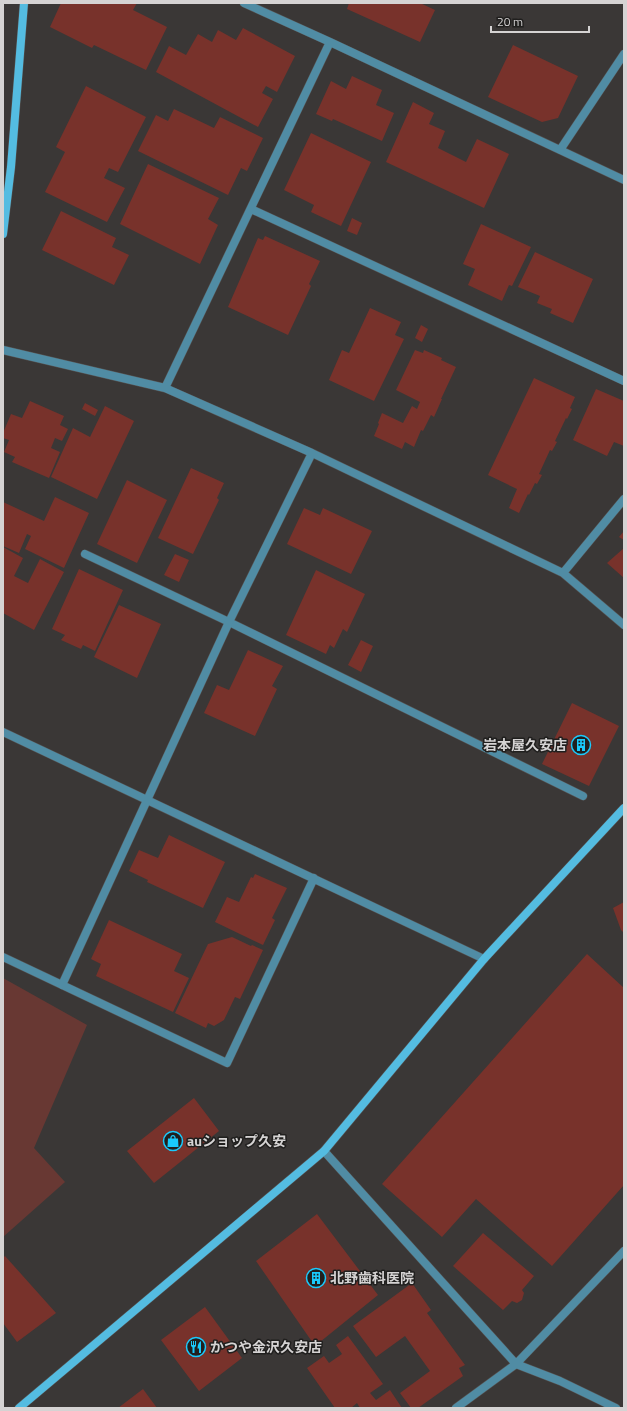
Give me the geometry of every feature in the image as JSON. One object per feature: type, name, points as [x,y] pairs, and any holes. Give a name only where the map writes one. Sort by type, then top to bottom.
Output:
[{"type":"street","points":[[3,234],[24,3]]},
{"type":"street","points":[[244,3],[624,180]]},
{"type":"street","points":[[165,388],[330,42]]},
{"type":"street","points":[[560,150],[624,54]]},
{"type":"street","points":[[251,209],[624,381]]},
{"type":"street","points":[[3,350],[165,388],[312,453],[563,573],[624,626]]},
{"type":"street","points":[[62,985],[229,622],[312,453]]},
{"type":"street","points":[[563,573],[624,499]]},
{"type":"street","points":[[85,554],[229,622],[582,796]]},
{"type":"street","points":[[3,732],[484,959]]},
{"type":"street","points":[[19,1408],[324,1151],[484,959],[624,808]]},
{"type":"street","points":[[3,957],[227,1063],[314,878]]},
{"type":"street","points":[[324,1151],[516,1364],[560,1381],[616,1408]]},
{"type":"street","points":[[456,1408],[516,1364],[624,1251]]},
{"type":"shaded area","points":[[3,978],[87,1025],[34,1148],[65,1182],[3,1237]]},
{"type":"building","points":[[61,3],[137,3],[133,10],[167,27],[146,70],[94,45],[92,48],[50,27]]},
{"type":"building","points":[[349,3],[420,3],[435,10],[420,42],[347,9]]},
{"type":"building","points":[[243,28],[295,56],[277,92],[266,86],[262,93],[273,99],[258,127],[156,72],[169,46],[186,55],[198,34],[212,42],[218,30],[236,40]]},
{"type":"building","points":[[513,45],[578,76],[558,118],[542,122],[488,97]]},
{"type":"building","points":[[352,76],[382,90],[376,105],[394,113],[382,141],[333,119],[332,121],[316,114],[331,81],[346,89]]},
{"type":"building","points":[[86,86],[146,117],[118,172],[109,168],[104,178],[125,188],[107,222],[45,192],[65,152],[56,147]]},
{"type":"building","points":[[413,102],[434,113],[429,124],[445,131],[438,148],[466,162],[477,139],[509,154],[484,208],[386,162]]},
{"type":"building","points":[[174,109],[214,128],[220,117],[263,138],[247,171],[241,168],[228,195],[138,151],[156,115],[168,121]]},
{"type":"building","points":[[311,133],[371,162],[341,226],[311,212],[314,205],[284,190]]},
{"type":"building","points":[[148,164],[219,198],[208,219],[218,225],[200,264],[120,224]]},
{"type":"building","points":[[61,211],[116,238],[112,247],[129,255],[114,285],[42,250]]},
{"type":"building","points":[[352,218],[362,223],[357,235],[347,231]]},
{"type":"building","points":[[481,224],[531,247],[512,286],[509,285],[502,301],[468,285],[475,269],[463,264]]},
{"type":"building","points":[[265,236],[320,261],[309,284],[311,286],[288,335],[228,307],[258,238],[263,240]]},
{"type":"building","points":[[535,252],[593,279],[573,323],[550,313],[552,309],[537,303],[540,296],[518,287]]},
{"type":"building","points":[[370,308],[401,322],[395,335],[404,339],[374,401],[329,380],[342,350],[349,353]]},
{"type":"building","points":[[421,325],[428,329],[422,342],[415,338]]},
{"type":"building","points":[[415,350],[423,353],[424,350],[442,358],[441,360],[456,367],[434,417],[431,415],[423,431],[421,430],[414,447],[405,442],[402,449],[374,436],[382,413],[403,423],[412,406],[417,409],[420,402],[396,390]]},
{"type":"building","points":[[534,378],[575,397],[570,408],[572,409],[555,441],[557,442],[552,451],[550,450],[539,474],[542,475],[537,484],[535,483],[529,495],[528,494],[519,513],[509,508],[517,489],[488,475]]},
{"type":"building","points":[[596,389],[624,401],[624,446],[614,442],[607,456],[573,440]]},
{"type":"building","points":[[30,401],[64,416],[60,425],[68,429],[62,441],[55,438],[51,448],[60,452],[49,478],[12,462],[15,457],[4,452],[9,440],[3,438],[3,433],[11,414],[22,418]]},
{"type":"building","points":[[85,403],[98,410],[95,416],[82,409]]},
{"type":"building","points":[[105,406],[134,421],[97,499],[51,477],[73,428],[90,437]]},
{"type":"building","points":[[191,468],[224,483],[217,498],[219,500],[193,554],[158,538]]},
{"type":"building","points":[[127,480],[167,500],[137,563],[97,544]]},
{"type":"building","points":[[55,497],[89,513],[64,568],[25,549],[31,536],[27,534],[19,553],[3,546],[3,502],[44,521]]},
{"type":"building","points":[[304,508],[320,515],[323,508],[372,531],[351,574],[287,544]]},
{"type":"building","points":[[624,531],[624,540],[619,537]]},
{"type":"building","points":[[3,547],[23,558],[14,576],[28,583],[40,559],[64,572],[34,630],[3,613]]},
{"type":"building","points":[[624,548],[624,578],[607,563]]},
{"type":"building","points":[[175,554],[189,560],[179,582],[164,575]]},
{"type":"building","points":[[79,569],[123,590],[95,651],[83,645],[81,649],[61,640],[65,635],[52,629]]},
{"type":"building","points":[[316,570],[365,594],[347,632],[343,629],[334,648],[330,645],[326,654],[286,635]]},
{"type":"building","points":[[119,605],[161,624],[137,678],[94,657]]},
{"type":"building","points":[[361,640],[373,646],[361,672],[348,665]]},
{"type":"building","points":[[248,650],[283,666],[272,686],[277,689],[255,736],[204,713],[217,685],[229,690]]},
{"type":"building","name":"岩本屋久安店","points":[[572,703],[619,726],[589,786],[542,764]]},
{"type":"building","points":[[169,835],[225,862],[203,908],[147,882],[148,880],[129,871],[139,850],[158,858]]},
{"type":"building","points":[[255,874],[287,888],[272,918],[275,920],[263,945],[215,922],[227,897],[239,902],[251,877],[253,878]]},
{"type":"building","points":[[624,902],[624,933],[621,930],[613,908]]},
{"type":"building","points":[[109,920],[182,954],[174,971],[189,978],[173,1012],[96,976],[101,964],[91,959]]},
{"type":"building","points":[[232,937],[263,950],[240,999],[235,997],[224,1020],[214,1026],[208,1023],[206,1028],[175,1013],[208,944]]},
{"type":"building","points":[[587,954],[624,988],[624,1185],[552,1266],[476,1199],[442,1237],[382,1184]]},
{"type":"building","name":"auショップ久安","points":[[194,1098],[219,1131],[154,1183],[127,1151]]},
{"type":"building","name":"北野歯科医院","points":[[317,1214],[378,1295],[315,1346],[256,1261]]},
{"type":"building","points":[[483,1233],[534,1276],[522,1290],[524,1293],[522,1300],[517,1303],[512,1301],[503,1310],[453,1266]]},
{"type":"building","points":[[5,1256],[56,1313],[17,1342],[3,1323],[3,1258]]},
{"type":"building","points":[[412,1283],[431,1310],[427,1313],[465,1365],[459,1368],[463,1376],[418,1408],[411,1408],[400,1393],[430,1371],[405,1336],[376,1357],[353,1326]]},
{"type":"building","points":[[205,1307],[242,1358],[199,1391],[161,1340]]},
{"type":"building","points":[[348,1336],[383,1384],[370,1393],[376,1400],[390,1390],[402,1408],[360,1408],[357,1403],[351,1408],[335,1408],[307,1368],[324,1356],[329,1363],[342,1354],[336,1345]]},
{"type":"building","points":[[143,1389],[157,1408],[118,1408]]},
{"type":"place","name":"岩本屋久安店","points":[[581,745]]},
{"type":"place","name":"auショップ久安","points":[[173,1141]]},
{"type":"place","name":"北野歯科医院","points":[[316,1278]]},
{"type":"place","name":"かつや金沢久安店","points":[[196,1347]]}]
